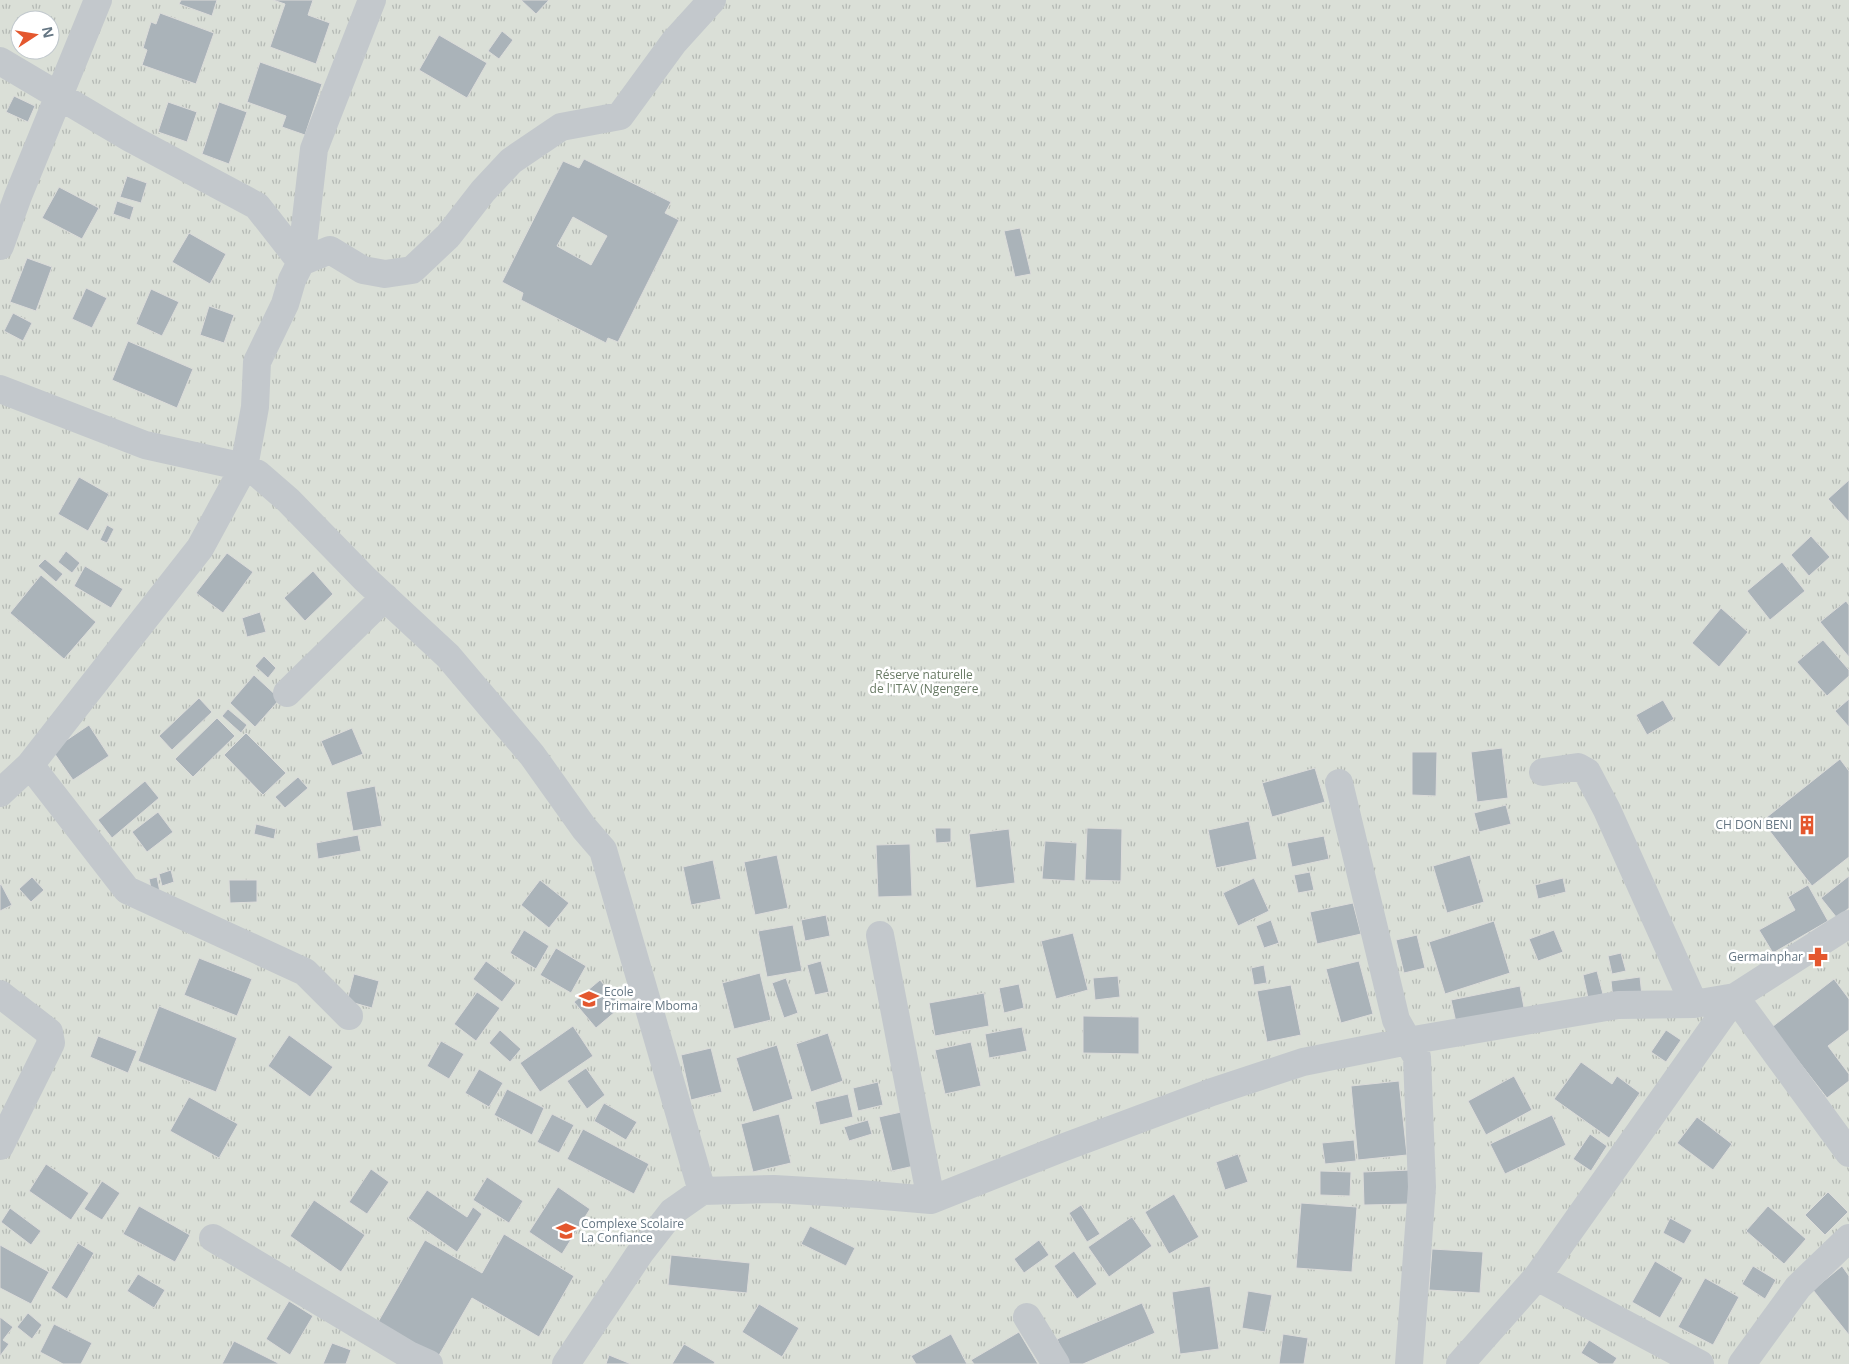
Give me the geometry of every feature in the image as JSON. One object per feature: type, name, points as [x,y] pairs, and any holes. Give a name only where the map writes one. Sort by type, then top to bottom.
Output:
[{"type":"street","points":[[0,246],[18,196],[98,0]]},
{"type":"street","points":[[0,793],[30,765],[200,548],[244,467],[255,407],[257,362],[285,304],[292,280],[301,262],[314,149],[372,0]]},
{"type":"street","points":[[301,262],[330,250],[363,270],[385,274],[412,270],[448,236],[483,191],[511,160],[561,126],[620,116],[674,42],[712,0]]},
{"type":"street","points":[[0,61],[130,138],[257,206],[301,262]]},
{"type":"street","points":[[0,389],[145,445],[244,467],[258,474],[288,500],[365,579],[448,656],[532,755],[584,828],[603,850],[702,1191]]},
{"type":"street","points":[[287,693],[321,662],[385,597]]},
{"type":"street","points":[[30,765],[127,890],[305,972],[349,1016]]},
{"type":"street","points":[[1543,772],[1578,767],[1587,772],[1607,810],[1694,1004]]},
{"type":"street","points":[[1340,783],[1396,1020],[1417,1057],[1422,1187],[1408,1364]]},
{"type":"street","points":[[1460,1364],[1537,1277],[1735,997],[1849,924]]},
{"type":"street","points":[[880,935],[932,1200]]},
{"type":"street","points":[[0,994],[49,1032],[50,1044],[0,1146]]},
{"type":"street","points":[[566,1364],[640,1253],[672,1212],[702,1191],[774,1189],[932,1200],[1062,1148],[1212,1092],[1303,1062],[1408,1041],[1618,1004],[1694,1004],[1735,997]]},
{"type":"street","points":[[1735,997],[1849,1153]]},
{"type":"street","points":[[213,1238],[408,1355],[429,1364]]},
{"type":"street","points":[[1742,1364],[1798,1286],[1849,1238]]},
{"type":"street","points":[[1537,1277],[1700,1364]]},
{"type":"street","points":[[1027,1317],[1056,1364]]},
{"type":"green space","name":"Réserve naturelle de l'ITAV (Ngengere","points":[[0,0],[1849,0],[1849,1364],[0,1364]]},
{"type":"building","points":[[181,0],[217,0],[212,16],[179,4]]},
{"type":"building","points":[[273,0],[313,0],[308,15],[330,23],[316,64],[270,47],[285,4]]},
{"type":"building","points":[[521,0],[549,0],[536,14]]},
{"type":"building","points":[[160,13],[214,33],[196,84],[142,65],[147,50],[143,48],[151,22],[156,24]]},
{"type":"building","points":[[502,31],[513,40],[499,59],[488,51]]},
{"type":"building","points":[[439,35],[487,63],[467,98],[419,70]]},
{"type":"building","points":[[260,62],[322,84],[305,135],[282,127],[286,116],[247,102]]},
{"type":"building","points":[[14,96],[35,106],[28,122],[6,112]]},
{"type":"building","points":[[168,102],[197,112],[187,142],[158,132]]},
{"type":"building","points":[[219,102],[247,112],[229,164],[202,154]]},
{"type":"building","points":[[584,159],[671,202],[665,213],[679,220],[618,342],[608,338],[606,343],[521,300],[523,293],[502,282],[563,161],[579,168]],"holes":[[[573,217],[607,236],[591,265],[557,246]]]},
{"type":"building","points":[[127,176],[147,183],[141,203],[120,197]]},
{"type":"building","points":[[59,187],[99,208],[82,239],[42,218]]},
{"type":"building","points":[[117,201],[134,207],[130,220],[113,214]]},
{"type":"building","points":[[1020,228],[1031,274],[1015,277],[1004,231]]},
{"type":"building","points":[[189,233],[226,254],[210,284],[172,262]]},
{"type":"building","points":[[27,258],[52,267],[36,311],[10,302]]},
{"type":"building","points":[[86,288],[107,298],[92,328],[72,319]]},
{"type":"building","points":[[151,289],[179,302],[162,336],[136,324]]},
{"type":"building","points":[[209,306],[234,315],[224,343],[200,335]]},
{"type":"building","points":[[13,313],[32,323],[23,341],[4,331]]},
{"type":"building","points":[[128,341],[193,369],[177,408],[112,380]]},
{"type":"building","points":[[79,477],[109,494],[88,531],[58,514]]},
{"type":"building","points":[[1849,480],[1849,522],[1828,499]]},
{"type":"building","points":[[107,525],[114,529],[107,543],[100,540]]},
{"type":"building","points":[[1811,536],[1830,557],[1809,576],[1791,555]]},
{"type":"building","points":[[66,551],[80,563],[72,573],[58,562]]},
{"type":"building","points":[[227,553],[253,572],[223,613],[196,593]]},
{"type":"building","points":[[45,559],[63,574],[56,582],[38,566]]},
{"type":"building","points":[[1782,562],[1805,591],[1770,620],[1747,591]]},
{"type":"building","points":[[85,566],[123,589],[111,608],[74,586]]},
{"type":"building","points":[[313,571],[333,594],[305,621],[284,598]]},
{"type":"building","points":[[41,575],[96,622],[64,659],[10,613]]},
{"type":"building","points":[[1846,601],[1849,605],[1849,657],[1820,622]]},
{"type":"building","points":[[1721,608],[1748,632],[1719,667],[1692,643]]},
{"type":"building","points":[[260,612],[266,632],[247,637],[242,618]]},
{"type":"building","points":[[1823,640],[1849,670],[1849,676],[1827,696],[1797,662]]},
{"type":"building","points":[[264,656],[276,668],[268,678],[255,666]]},
{"type":"building","points":[[254,675],[280,699],[255,727],[230,703]]},
{"type":"building","points":[[199,698],[212,712],[172,750],[159,736]]},
{"type":"building","points":[[1849,699],[1849,727],[1835,711]]},
{"type":"building","points":[[1663,700],[1674,719],[1647,735],[1636,715]]},
{"type":"building","points":[[228,709],[247,725],[241,733],[222,716]]},
{"type":"building","points":[[217,718],[235,736],[193,777],[175,759]]},
{"type":"building","points":[[89,725],[109,756],[73,780],[52,750]]},
{"type":"building","points":[[352,728],[363,754],[332,766],[321,741]]},
{"type":"building","points":[[246,733],[286,773],[263,795],[224,755]]},
{"type":"building","points":[[1502,748],[1508,798],[1477,802],[1471,752]]},
{"type":"building","points":[[1412,752],[1437,752],[1436,796],[1412,795]]},
{"type":"building","name":"CH DON BENI","points":[[1840,759],[1849,771],[1849,857],[1812,886],[1762,821]]},
{"type":"building","points":[[1315,768],[1325,802],[1272,817],[1262,783]]},
{"type":"building","points":[[298,777],[308,788],[285,808],[275,797]]},
{"type":"building","points":[[145,781],[159,798],[112,838],[98,820]]},
{"type":"building","points":[[375,786],[382,826],[353,831],[346,792]]},
{"type":"building","points":[[1506,805],[1511,824],[1479,832],[1474,813]]},
{"type":"building","points":[[158,812],[173,832],[147,852],[132,832]]},
{"type":"building","points":[[1249,821],[1257,859],[1216,868],[1208,830]]},
{"type":"building","points":[[256,824],[276,829],[274,839],[254,834]]},
{"type":"building","points":[[935,828],[951,828],[951,842],[936,843]]},
{"type":"building","points":[[1087,828],[1122,829],[1121,881],[1085,880]]},
{"type":"building","points":[[1009,829],[1015,883],[976,888],[969,834]]},
{"type":"building","points":[[358,835],[361,851],[318,859],[316,843]]},
{"type":"building","points":[[1324,836],[1329,859],[1292,867],[1287,843]]},
{"type":"building","points":[[1045,841],[1077,843],[1075,881],[1042,879]]},
{"type":"building","points":[[910,844],[912,896],[878,897],[876,845]]},
{"type":"building","points":[[777,855],[788,908],[755,915],[744,862]]},
{"type":"building","points":[[1470,855],[1484,902],[1447,913],[1433,866]]},
{"type":"building","points":[[713,860],[721,899],[691,905],[683,867]]},
{"type":"building","points":[[171,870],[174,882],[162,886],[159,874]]},
{"type":"building","points":[[1310,872],[1314,890],[1298,893],[1294,875]]},
{"type":"building","points":[[1849,876],[1849,908],[1837,918],[1821,898]]},
{"type":"building","points":[[32,877],[44,890],[31,902],[19,889]]},
{"type":"building","points":[[157,877],[160,892],[152,893],[149,879]]},
{"type":"building","points":[[1254,878],[1269,911],[1238,926],[1223,893]]},
{"type":"building","points":[[1563,878],[1566,892],[1538,899],[1535,885]]},
{"type":"building","points":[[229,880],[257,880],[257,902],[230,903]]},
{"type":"building","points":[[540,880],[569,903],[549,928],[521,905]]},
{"type":"building","points":[[0,885],[12,905],[0,911]]},
{"type":"building","points":[[1808,885],[1828,921],[1773,953],[1759,930],[1795,910],[1788,897]]},
{"type":"building","points":[[1353,903],[1361,934],[1317,944],[1310,912]]},
{"type":"building","points":[[826,915],[830,936],[805,941],[801,920]]},
{"type":"building","points":[[1271,920],[1279,943],[1264,948],[1256,926]]},
{"type":"building","points":[[1494,921],[1510,973],[1445,994],[1429,942]]},
{"type":"building","points":[[793,925],[802,971],[767,977],[758,931]]},
{"type":"building","points":[[524,930],[549,946],[536,969],[510,953]]},
{"type":"building","points":[[1554,930],[1563,952],[1538,961],[1529,939]]},
{"type":"building","points":[[1073,933],[1088,990],[1056,999],[1041,941]]},
{"type":"building","points":[[1417,935],[1425,968],[1404,973],[1396,940]]},
{"type":"building","points":[[556,948],[586,966],[571,993],[540,975]]},
{"type":"building","points":[[1621,953],[1626,971],[1612,974],[1608,956]]},
{"type":"building","points":[[199,958],[252,979],[237,1016],[184,995]]},
{"type":"building","points":[[486,961],[516,983],[502,1002],[473,979]]},
{"type":"building","points":[[821,961],[829,992],[815,995],[807,965]]},
{"type":"building","points":[[1359,961],[1373,1014],[1341,1023],[1326,969]]},
{"type":"building","points":[[1264,965],[1267,983],[1254,985],[1251,968]]},
{"type":"building","points":[[1597,971],[1603,994],[1588,998],[1583,975]]},
{"type":"building","points":[[760,973],[771,1020],[734,1029],[722,983]]},
{"type":"building","points":[[354,974],[379,981],[372,1008],[347,1001]]},
{"type":"building","points":[[1118,976],[1120,997],[1095,1000],[1093,978]]},
{"type":"building","points":[[1640,977],[1642,996],[1613,999],[1611,981]]},
{"type":"building","points":[[786,978],[798,1013],[784,1018],[772,983]]},
{"type":"building","points":[[1834,979],[1849,999],[1849,1030],[1828,1046],[1849,1074],[1849,1081],[1827,1098],[1772,1027]]},
{"type":"building","points":[[600,980],[622,1006],[596,1028],[574,1002]]},
{"type":"building","points":[[1019,984],[1024,1008],[1004,1013],[999,988]]},
{"type":"building","points":[[1291,985],[1301,1035],[1267,1042],[1257,991]]},
{"type":"building","points":[[1520,986],[1525,1013],[1457,1027],[1451,1000]]},
{"type":"building","points":[[477,992],[500,1008],[476,1041],[454,1024]]},
{"type":"building","points":[[984,993],[989,1026],[935,1036],[929,1003]]},
{"type":"building","points":[[159,1006],[237,1038],[216,1092],[138,1061]]},
{"type":"building","points":[[1083,1016],[1139,1017],[1139,1054],[1083,1053]]},
{"type":"building","points":[[573,1026],[593,1056],[540,1092],[520,1063]]},
{"type":"building","points":[[1022,1027],[1027,1051],[989,1058],[985,1034]]},
{"type":"building","points":[[500,1030],[521,1049],[510,1062],[489,1043]]},
{"type":"building","points":[[1666,1030],[1681,1040],[1666,1062],[1651,1052]]},
{"type":"building","points":[[828,1033],[843,1081],[811,1092],[796,1044]]},
{"type":"building","points":[[289,1035],[333,1067],[310,1097],[268,1066]]},
{"type":"building","points":[[98,1036],[137,1051],[128,1073],[90,1057]]},
{"type":"building","points":[[441,1041],[464,1054],[449,1079],[427,1066]]},
{"type":"building","points":[[971,1042],[981,1086],[945,1094],[935,1050]]},
{"type":"building","points":[[777,1045],[793,1099],[753,1112],[736,1058]]},
{"type":"building","points":[[711,1048],[722,1092],[691,1100],[681,1055]]},
{"type":"building","points":[[1581,1062],[1612,1084],[1617,1076],[1640,1093],[1609,1138],[1554,1099]]},
{"type":"building","points":[[586,1068],[605,1095],[587,1109],[567,1081]]},
{"type":"building","points":[[479,1069],[503,1083],[489,1107],[465,1093]]},
{"type":"building","points":[[1514,1076],[1532,1110],[1486,1135],[1468,1101]]},
{"type":"building","points":[[1399,1081],[1407,1155],[1358,1160],[1351,1086]]},
{"type":"building","points":[[878,1082],[883,1105],[858,1111],[853,1088]]},
{"type":"building","points":[[507,1089],[544,1108],[532,1135],[494,1115]]},
{"type":"building","points":[[848,1094],[853,1117],[820,1125],[815,1102]]},
{"type":"building","points":[[189,1097],[238,1124],[219,1158],[170,1131]]},
{"type":"building","points":[[604,1103],[637,1122],[626,1140],[594,1121]]},
{"type":"building","points":[[910,1110],[923,1164],[892,1171],[879,1117]]},
{"type":"building","points":[[552,1114],[574,1125],[559,1153],[537,1142]]},
{"type":"building","points":[[779,1114],[791,1163],[753,1172],[741,1124]]},
{"type":"building","points":[[1552,1115],[1566,1145],[1505,1174],[1490,1144]]},
{"type":"building","points":[[1697,1117],[1732,1144],[1713,1170],[1677,1143]]},
{"type":"building","points":[[868,1120],[872,1134],[849,1141],[844,1127]]},
{"type":"building","points":[[583,1129],[649,1164],[634,1194],[567,1159]]},
{"type":"building","points":[[1590,1134],[1607,1146],[1591,1171],[1573,1159]]},
{"type":"building","points":[[1354,1140],[1356,1161],[1325,1164],[1322,1143]]},
{"type":"building","points":[[1238,1154],[1248,1182],[1225,1190],[1216,1162]]},
{"type":"building","points":[[46,1164],[89,1193],[71,1220],[29,1191]]},
{"type":"building","points":[[371,1169],[389,1182],[367,1214],[349,1202]]},
{"type":"building","points":[[1411,1170],[1412,1204],[1364,1205],[1363,1172]]},
{"type":"building","points":[[1320,1171],[1351,1172],[1350,1196],[1320,1195]]},
{"type":"building","points":[[487,1177],[523,1201],[509,1223],[473,1200]]},
{"type":"building","points":[[102,1181],[120,1193],[102,1220],[84,1209]]},
{"type":"building","points":[[558,1187],[590,1209],[562,1254],[529,1232]]},
{"type":"building","points":[[427,1190],[467,1217],[473,1207],[482,1214],[457,1252],[408,1218]]},
{"type":"building","points":[[1828,1192],[1848,1212],[1825,1235],[1805,1215]]},
{"type":"building","points":[[1174,1194],[1199,1237],[1169,1254],[1145,1212]]},
{"type":"building","points":[[314,1200],[365,1235],[341,1272],[290,1236]]},
{"type":"building","points":[[1301,1203],[1357,1207],[1352,1272],[1296,1268]]},
{"type":"building","points":[[1081,1205],[1100,1234],[1087,1242],[1069,1213]]},
{"type":"building","points":[[139,1206],[190,1235],[175,1262],[123,1234]]},
{"type":"building","points":[[1768,1206],[1806,1239],[1784,1264],[1746,1231]]},
{"type":"building","points":[[10,1208],[41,1231],[31,1245],[1,1222]]},
{"type":"building","points":[[1132,1217],[1152,1246],[1109,1277],[1088,1247]]},
{"type":"building","points":[[1670,1218],[1692,1230],[1684,1244],[1663,1233]]},
{"type":"building","points":[[810,1226],[855,1248],[846,1266],[801,1244]]},
{"type":"building","points":[[504,1234],[574,1276],[539,1337],[472,1298],[438,1357],[378,1322],[425,1240],[482,1273]]},
{"type":"building","points":[[1039,1240],[1049,1255],[1024,1273],[1014,1259]]},
{"type":"building","points":[[78,1243],[94,1253],[67,1299],[51,1288]]},
{"type":"building","points":[[0,1245],[49,1272],[31,1304],[0,1288]]},
{"type":"building","points":[[1432,1249],[1483,1252],[1480,1293],[1429,1290]]},
{"type":"building","points":[[1074,1251],[1097,1284],[1077,1299],[1054,1266]]},
{"type":"building","points":[[671,1255],[750,1263],[747,1293],[668,1285]]},
{"type":"building","points":[[1655,1261],[1683,1278],[1660,1318],[1632,1302]]},
{"type":"building","points":[[1753,1266],[1776,1280],[1765,1299],[1742,1284]]},
{"type":"building","points":[[1842,1266],[1849,1276],[1849,1335],[1813,1290]]},
{"type":"building","points":[[138,1274],[165,1290],[154,1308],[127,1291]]},
{"type":"building","points":[[1705,1278],[1739,1297],[1713,1345],[1678,1327]]},
{"type":"building","points":[[1210,1286],[1219,1349],[1180,1354],[1172,1292]]},
{"type":"building","points":[[1248,1291],[1272,1295],[1265,1332],[1242,1328]]},
{"type":"building","points":[[289,1301],[313,1316],[290,1355],[266,1339]]},
{"type":"building","points":[[1142,1303],[1155,1333],[1083,1364],[1067,1364],[1057,1339]]},
{"type":"building","points":[[759,1304],[799,1328],[782,1357],[742,1332]]},
{"type":"building","points":[[28,1313],[42,1325],[32,1339],[17,1327]]},
{"type":"building","points":[[0,1317],[13,1327],[3,1340],[9,1344],[0,1356]]},
{"type":"building","points":[[54,1324],[92,1343],[81,1364],[63,1364],[40,1352]]},
{"type":"building","points":[[1019,1332],[1038,1364],[974,1364],[971,1360]]},
{"type":"building","points":[[951,1334],[967,1364],[916,1364],[911,1356]]},
{"type":"building","points":[[1283,1334],[1308,1338],[1304,1364],[1279,1364]]},
{"type":"building","points":[[1589,1340],[1617,1358],[1613,1364],[1599,1364],[1581,1353]]},
{"type":"building","points":[[234,1341],[278,1363],[278,1364],[222,1364]]},
{"type":"building","points":[[332,1343],[351,1350],[346,1364],[323,1364]]},
{"type":"building","points":[[684,1344],[715,1362],[714,1364],[672,1364]]},
{"type":"building","points":[[609,1355],[631,1364],[606,1364]]},
{"type":"place","name":"CH DON BENI","points":[[1807,825]]},
{"type":"place","name":"Germainphar","points":[[1818,957]]},
{"type":"place","name":"Ecole Primaire Mboma","points":[[589,999]]},
{"type":"place","name":"Complexe Scolaire La Confiance","points":[[566,1231]]}]
